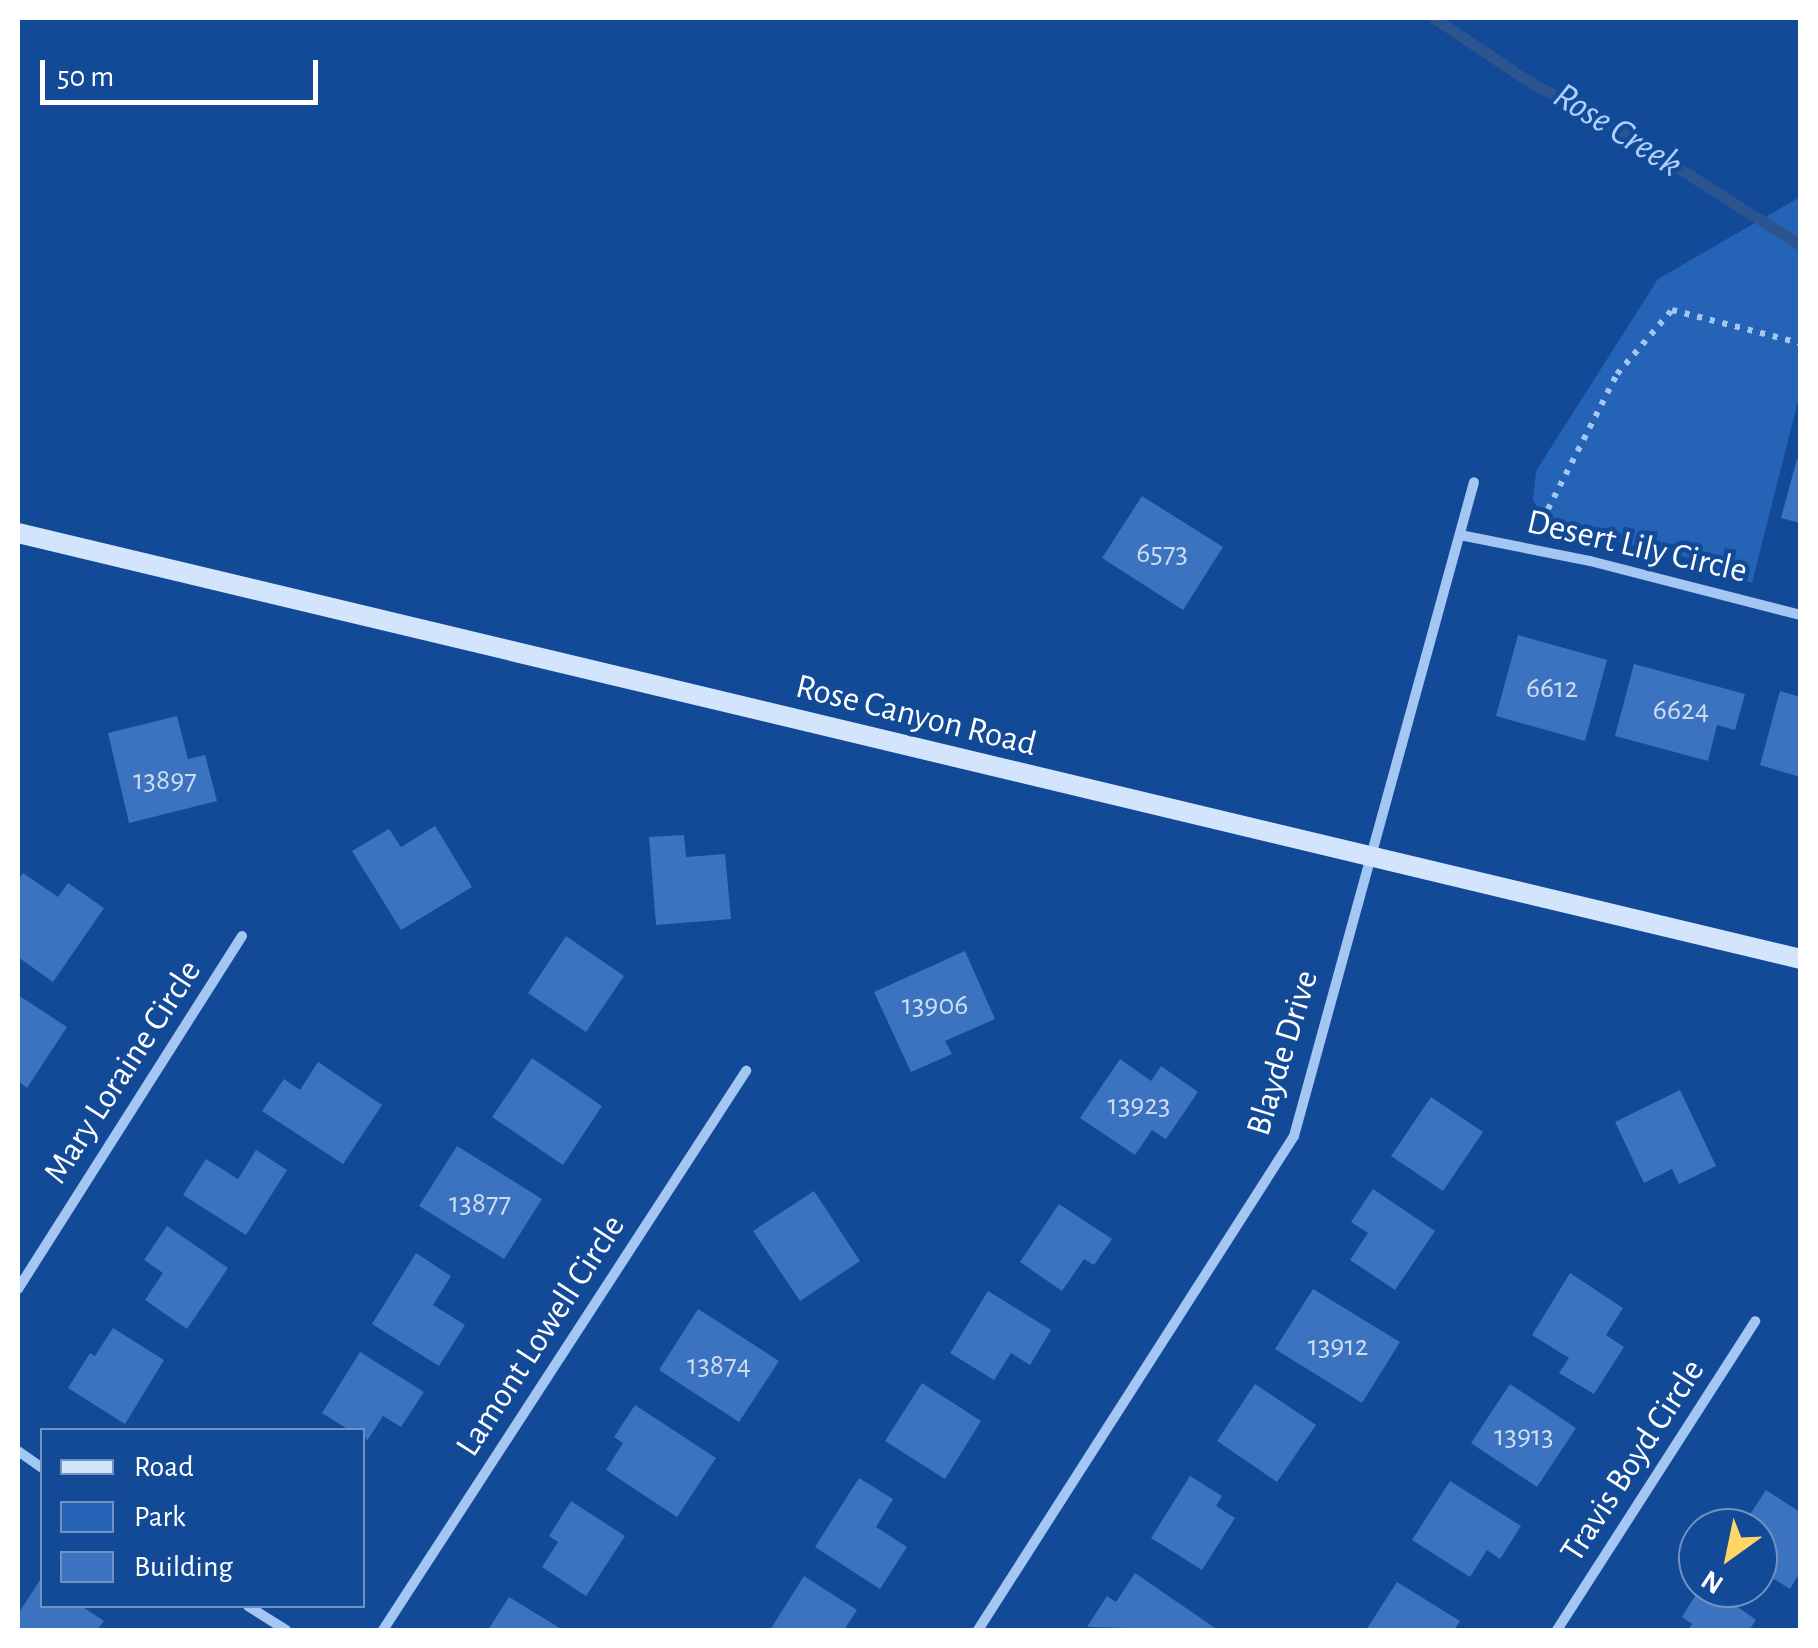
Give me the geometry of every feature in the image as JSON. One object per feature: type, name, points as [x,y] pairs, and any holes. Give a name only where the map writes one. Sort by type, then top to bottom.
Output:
[{"type":"street","name":"Blayde Drive","points":[[978,1630],[1294,1136],[1367,858],[1474,482]]},
{"type":"street","name":"Rose Canyon Road","points":[[18,533],[1800,959]]},
{"type":"street","name":"Desert Lily Circle","points":[[1460,535],[1590,561],[1800,615]]},
{"type":"street","name":"Mary Loraine Circle","points":[[18,1289],[242,936]]},
{"type":"street","name":"Lamont Lowell Circle","points":[[383,1630],[746,1071]]},
{"type":"street","name":"Travis Boyd Circle","points":[[1557,1630],[1755,1321]]},
{"type":"street","points":[[18,1451],[40,1467]]},
{"type":"street","points":[[251,1608],[286,1630]]},
{"type":"path","points":[[1548,509],[1616,374],[1672,310],[1800,343]]},
{"type":"green space","points":[[1800,197],[1800,393],[1752,583],[1686,557],[1568,531],[1544,521],[1533,499],[1536,471],[1658,279]]},
{"type":"building","points":[[1797,459],[1800,460],[1800,523],[1781,518]]},
{"type":"building","points":[[1142,496],[1223,547],[1183,610],[1102,558]]},
{"type":"building","points":[[1518,635],[1607,660],[1585,741],[1496,716]]},
{"type":"building","points":[[1634,664],[1745,694],[1735,730],[1717,725],[1708,761],[1615,736]]},
{"type":"building","points":[[1780,691],[1800,697],[1800,777],[1760,765]]},
{"type":"building","points":[[177,716],[188,759],[205,755],[217,801],[129,823],[108,733]]},
{"type":"building","points":[[435,826],[472,887],[401,930],[352,851],[389,829],[401,847]]},
{"type":"building","points":[[684,835],[686,857],[725,854],[731,919],[656,925],[649,837]]},
{"type":"building","points":[[23,873],[58,897],[68,883],[104,908],[53,982],[18,957],[18,880]]},
{"type":"building","points":[[566,936],[624,976],[586,1032],[528,993]]},
{"type":"building","points":[[965,951],[995,1019],[945,1041],[952,1054],[911,1072],[874,992]]},
{"type":"building","points":[[18,995],[67,1027],[27,1088],[18,1081]]},
{"type":"building","points":[[532,1058],[602,1106],[563,1165],[492,1117]]},
{"type":"building","points":[[1120,1059],[1151,1081],[1161,1066],[1198,1092],[1166,1139],[1152,1130],[1135,1155],[1080,1118]]},
{"type":"building","points":[[318,1062],[382,1105],[343,1164],[262,1111],[284,1079],[300,1090]]},
{"type":"building","points":[[1680,1090],[1716,1166],[1679,1184],[1672,1169],[1644,1183],[1615,1122]]},
{"type":"building","points":[[1431,1097],[1483,1132],[1443,1191],[1391,1156]]},
{"type":"building","points":[[457,1146],[542,1199],[504,1259],[419,1206]]},
{"type":"building","points":[[256,1150],[287,1170],[246,1235],[183,1195],[206,1159],[238,1179]]},
{"type":"building","points":[[1373,1189],[1435,1231],[1395,1290],[1350,1260],[1368,1233],[1351,1222]]},
{"type":"building","points":[[814,1191],[860,1261],[800,1301],[753,1231]]},
{"type":"building","points":[[1059,1204],[1112,1239],[1094,1265],[1084,1259],[1062,1291],[1020,1262]]},
{"type":"building","points":[[167,1226],[228,1268],[187,1329],[145,1300],[163,1273],[144,1260]]},
{"type":"building","points":[[416,1253],[451,1276],[433,1305],[465,1325],[439,1366],[372,1324]]},
{"type":"building","points":[[1570,1273],[1623,1308],[1606,1335],[1624,1347],[1594,1394],[1559,1373],[1569,1358],[1532,1335]]},
{"type":"building","points":[[1313,1289],[1400,1342],[1362,1403],[1275,1349]]},
{"type":"building","points":[[988,1291],[1051,1330],[1030,1365],[1011,1353],[994,1380],[950,1353]]},
{"type":"building","points":[[698,1309],[779,1361],[739,1422],[659,1370]]},
{"type":"building","points":[[113,1328],[164,1360],[125,1424],[68,1388],[90,1353],[95,1356]]},
{"type":"building","points":[[360,1352],[424,1392],[401,1427],[383,1416],[367,1441],[365,1428],[346,1428],[322,1413]]},
{"type":"building","points":[[922,1383],[981,1421],[945,1479],[885,1441]]},
{"type":"building","points":[[1255,1384],[1316,1425],[1277,1482],[1217,1441]]},
{"type":"building","points":[[1510,1384],[1576,1428],[1537,1487],[1471,1443]]},
{"type":"building","points":[[635,1405],[716,1458],[677,1517],[606,1470],[623,1443],[614,1437]]},
{"type":"building","points":[[1190,1476],[1222,1496],[1216,1506],[1235,1518],[1202,1570],[1151,1538]]},
{"type":"building","points":[[859,1478],[893,1499],[876,1527],[907,1547],[880,1589],[815,1547]]},
{"type":"building","points":[[1450,1481],[1521,1526],[1500,1559],[1487,1550],[1470,1577],[1412,1540]]},
{"type":"building","points":[[1766,1490],[1800,1512],[1800,1572],[1790,1589],[1778,1582],[1778,1508],[1754,1508]]},
{"type":"building","points":[[571,1501],[625,1536],[586,1596],[542,1567],[558,1542],[549,1536]]},
{"type":"building","points":[[1135,1573],[1214,1630],[1087,1627],[1107,1596],[1116,1602]]},
{"type":"building","points":[[804,1576],[857,1610],[844,1630],[770,1630]]},
{"type":"building","points":[[40,1580],[40,1608],[84,1608],[104,1621],[97,1630],[18,1630],[18,1614]]},
{"type":"building","points":[[1397,1582],[1460,1621],[1454,1630],[1366,1630]]},
{"type":"building","points":[[509,1597],[563,1630],[488,1630]]},
{"type":"building","points":[[1688,1608],[1739,1608],[1756,1620],[1749,1630],[1688,1630],[1692,1624],[1682,1617]]},
{"type":"waterway","name":"Rose Creek","points":[[1434,18],[1525,79],[1618,130],[1800,245]]}]
